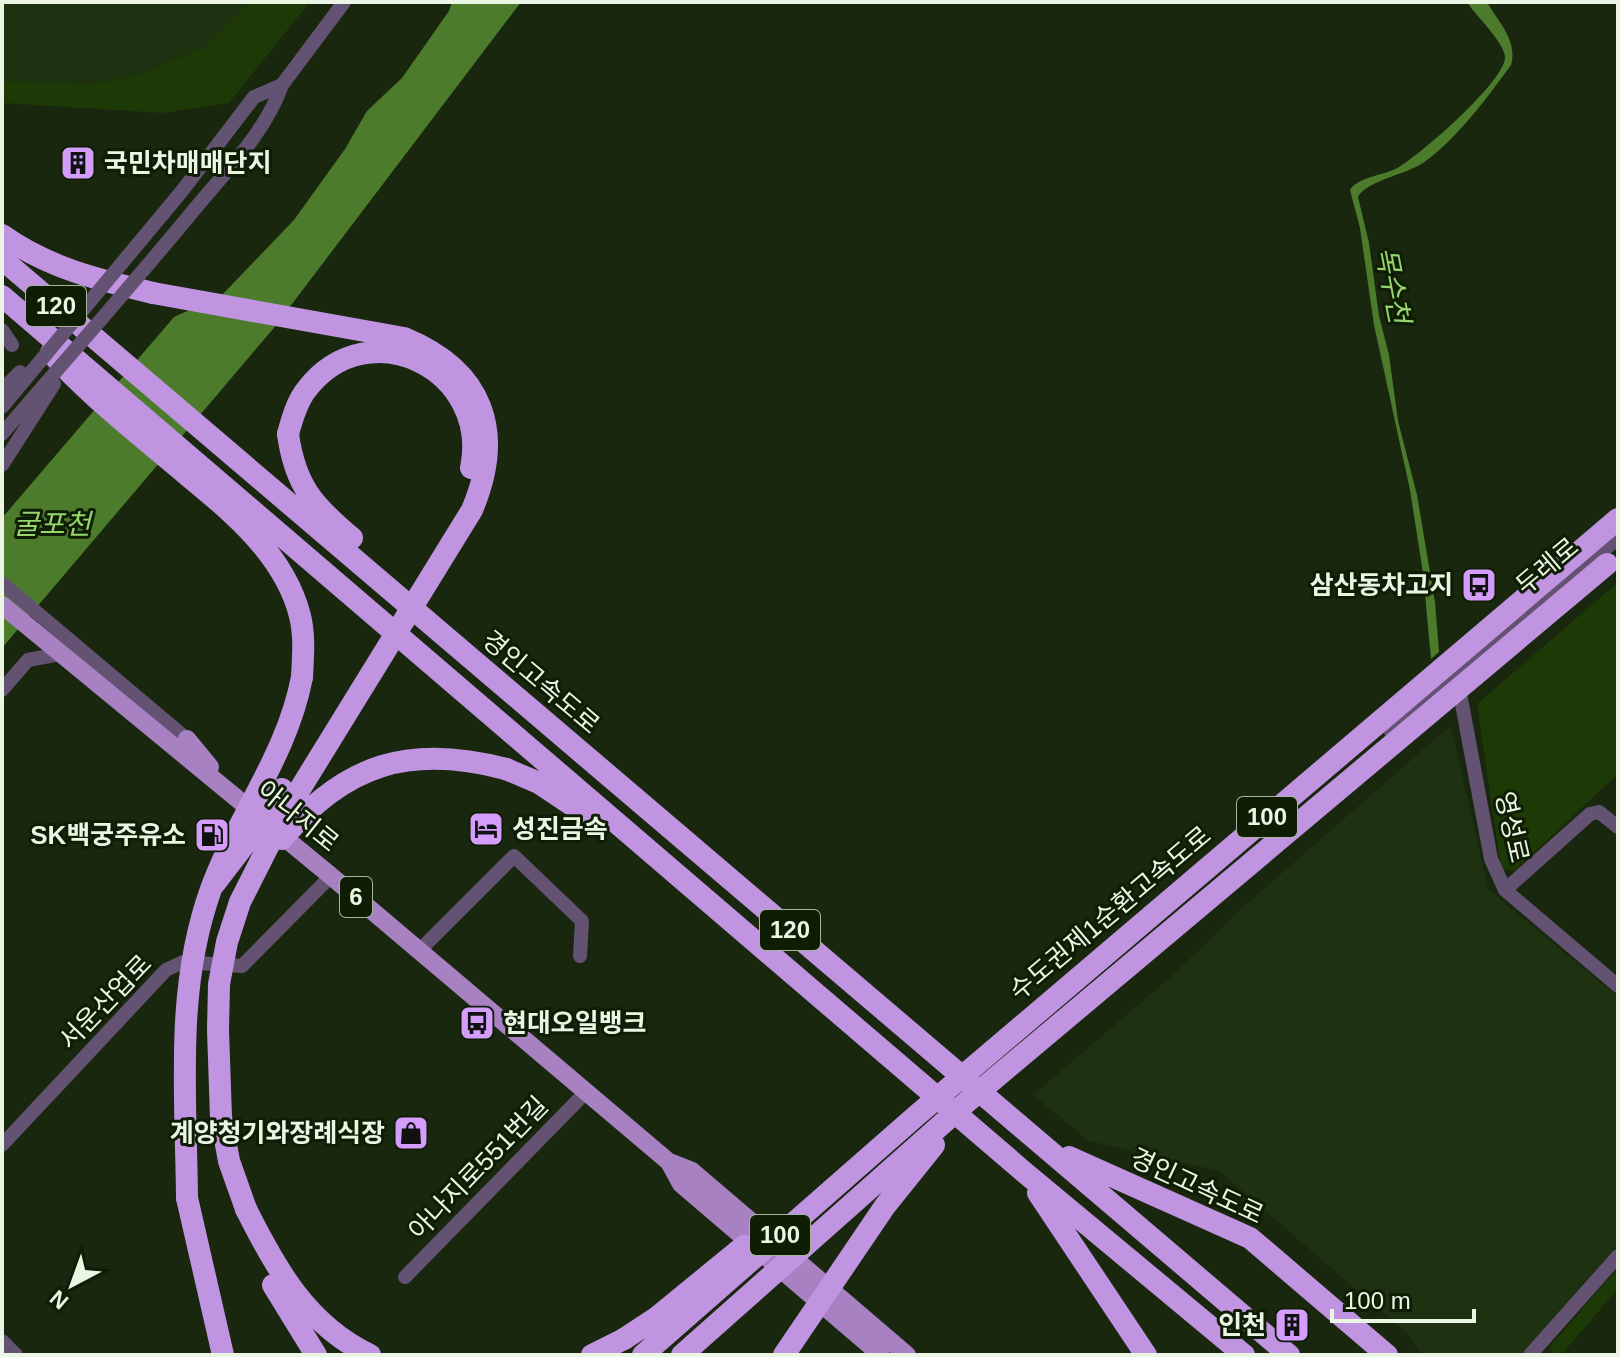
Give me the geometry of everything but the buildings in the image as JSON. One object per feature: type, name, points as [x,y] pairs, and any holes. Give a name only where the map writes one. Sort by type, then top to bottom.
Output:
[{"type":"highway","points":[[2,235],[50,264],[86,277],[153,293],[404,338],[450,363],[470,385],[482,408],[488,434],[488,459],[482,486],[465,523],[284,815],[254,869],[227,942],[219,984],[221,1117],[229,1161],[259,1255],[276,1292],[316,1355]]},
{"type":"highway","name":"경인고속도로","points":[[2,259],[1289,1355]]},
{"type":"highway","points":[[2,297],[87,380],[185,462],[270,554],[289,585],[301,617],[304,648],[302,677],[291,722],[279,753],[230,843],[212,887],[188,976],[184,1038],[187,1198],[211,1355]]},
{"type":"highway","points":[[212,887],[261,823],[445,529],[469,481],[473,458],[472,435],[458,396],[445,379],[429,365],[403,354],[378,352],[350,357],[323,372],[305,390],[288,434],[295,468],[311,500],[325,515],[453,625],[534,713]]},
{"type":"highway","name":"120","points":[[185,462],[675,872],[1024,1172],[1244,1355]]},
{"type":"highway","name":"수도권제1순환고속도로","points":[[643,1355],[917,1115],[1618,519]]},
{"type":"highway","name":"수도권제1순환고속도로","points":[[682,1355],[968,1101],[1618,555]]},
{"type":"highway","points":[[254,869],[310,808],[339,786],[371,769],[406,760],[436,757],[469,759],[506,769],[539,783],[574,804],[618,838],[675,872]]},
{"type":"highway","points":[[784,1355],[885,1206],[968,1101]]},
{"type":"highway","points":[[592,1355],[656,1318],[847,1159],[917,1115]]},
{"type":"highway","name":"경인고속도로","points":[[1046,1146],[1250,1238],[1387,1355]]},
{"type":"highway","name":"120","points":[[1024,1172],[1146,1355]]},
{"type":"highway","points":[[187,1198],[223,1355]]},
{"type":"highway","points":[[246,1209],[275,1267],[299,1300],[329,1330],[370,1355]]},
{"type":"main road","name":"아나지로","points":[[2,605],[331,876],[669,1162],[692,1171],[907,1355]]},
{"type":"main road","points":[[187,739],[237,800]]},
{"type":"main road","name":"아나지로","points":[[669,1162],[681,1184],[881,1355]]},
{"type":"street","points":[[2,434],[244,150],[273,111],[282,85],[344,2]]},
{"type":"street","points":[[2,407],[182,191],[254,97],[282,85]]},
{"type":"street","points":[[2,330],[12,345]]},
{"type":"street","points":[[2,390],[62,334]]},
{"type":"street","points":[[2,465],[75,348]]},
{"type":"street","name":"두레로","points":[[1260,845],[1618,538]]},
{"type":"street","points":[[2,583],[187,739]]},
{"type":"street","points":[[2,690],[28,660],[60,654]]},
{"type":"street","name":"영성로","points":[[1457,675],[1491,859],[1505,890],[1618,986]]},
{"type":"street","points":[[1505,890],[1590,814],[1599,812],[1618,827]]},
{"type":"street","points":[[419,951],[514,856],[582,921],[580,956]]},
{"type":"street","name":"서운산업로","points":[[2,1145],[166,970],[183,962],[242,966],[331,876]]},
{"type":"street","name":"아나지로551번길","points":[[405,1277],[585,1093]]},
{"type":"street","points":[[1530,1355],[1618,1256]]},
{"type":"street","points":[[2,1341],[16,1355]]},
{"type":"shaded area","points":[[2,2],[249,2],[205,46],[148,72],[95,84],[2,81]]},
{"type":"shaded area","points":[[249,2],[310,2],[229,103],[163,113],[2,103],[2,81],[95,84],[148,72],[205,46]]},
{"type":"shaded area","points":[[1618,582],[1618,774],[1514,871],[1501,868],[1477,704]]},
{"type":"shaded area","points":[[1451,725],[1488,889],[1618,997],[1618,1244],[1521,1355],[1421,1355],[1411,1337],[1219,1171],[1089,1141],[1033,1095],[1173,975],[1243,907]]},
{"type":"shaded area","points":[[1618,1268],[1618,1289],[1561,1355],[1553,1355],[1550,1346]]},
{"type":"water","name":"굴포천","points":[[452,2],[521,2],[273,329],[2,648],[2,518],[174,317],[222,295],[294,220],[345,149],[367,111],[402,78],[449,11]]},
{"type":"water","name":"목수천","points":[[1467,2],[1487,2],[1509,39],[1511,65],[1470,118],[1435,154],[1415,167],[1377,182],[1358,197],[1389,355],[1398,421],[1417,495],[1435,602],[1439,652],[1431,659],[1423,573],[1410,490],[1374,325],[1360,228],[1350,190],[1359,182],[1399,167],[1425,148],[1460,117],[1501,69],[1505,58],[1501,45]]},
{"type":"place","name":"국민차매매단지","points":[[78,163]]},
{"type":"place","name":"삼산동차고지","points":[[1479,585]]},
{"type":"place","name":"성진금속","points":[[486,829]]},
{"type":"place","name":"SK백궁주유소","points":[[212,835]]},
{"type":"place","name":"현대오일뱅크","points":[[477,1023]]},
{"type":"place","name":"계양청기와장례식장","points":[[411,1133]]},
{"type":"place","name":"인천","points":[[1292,1325]]}]
